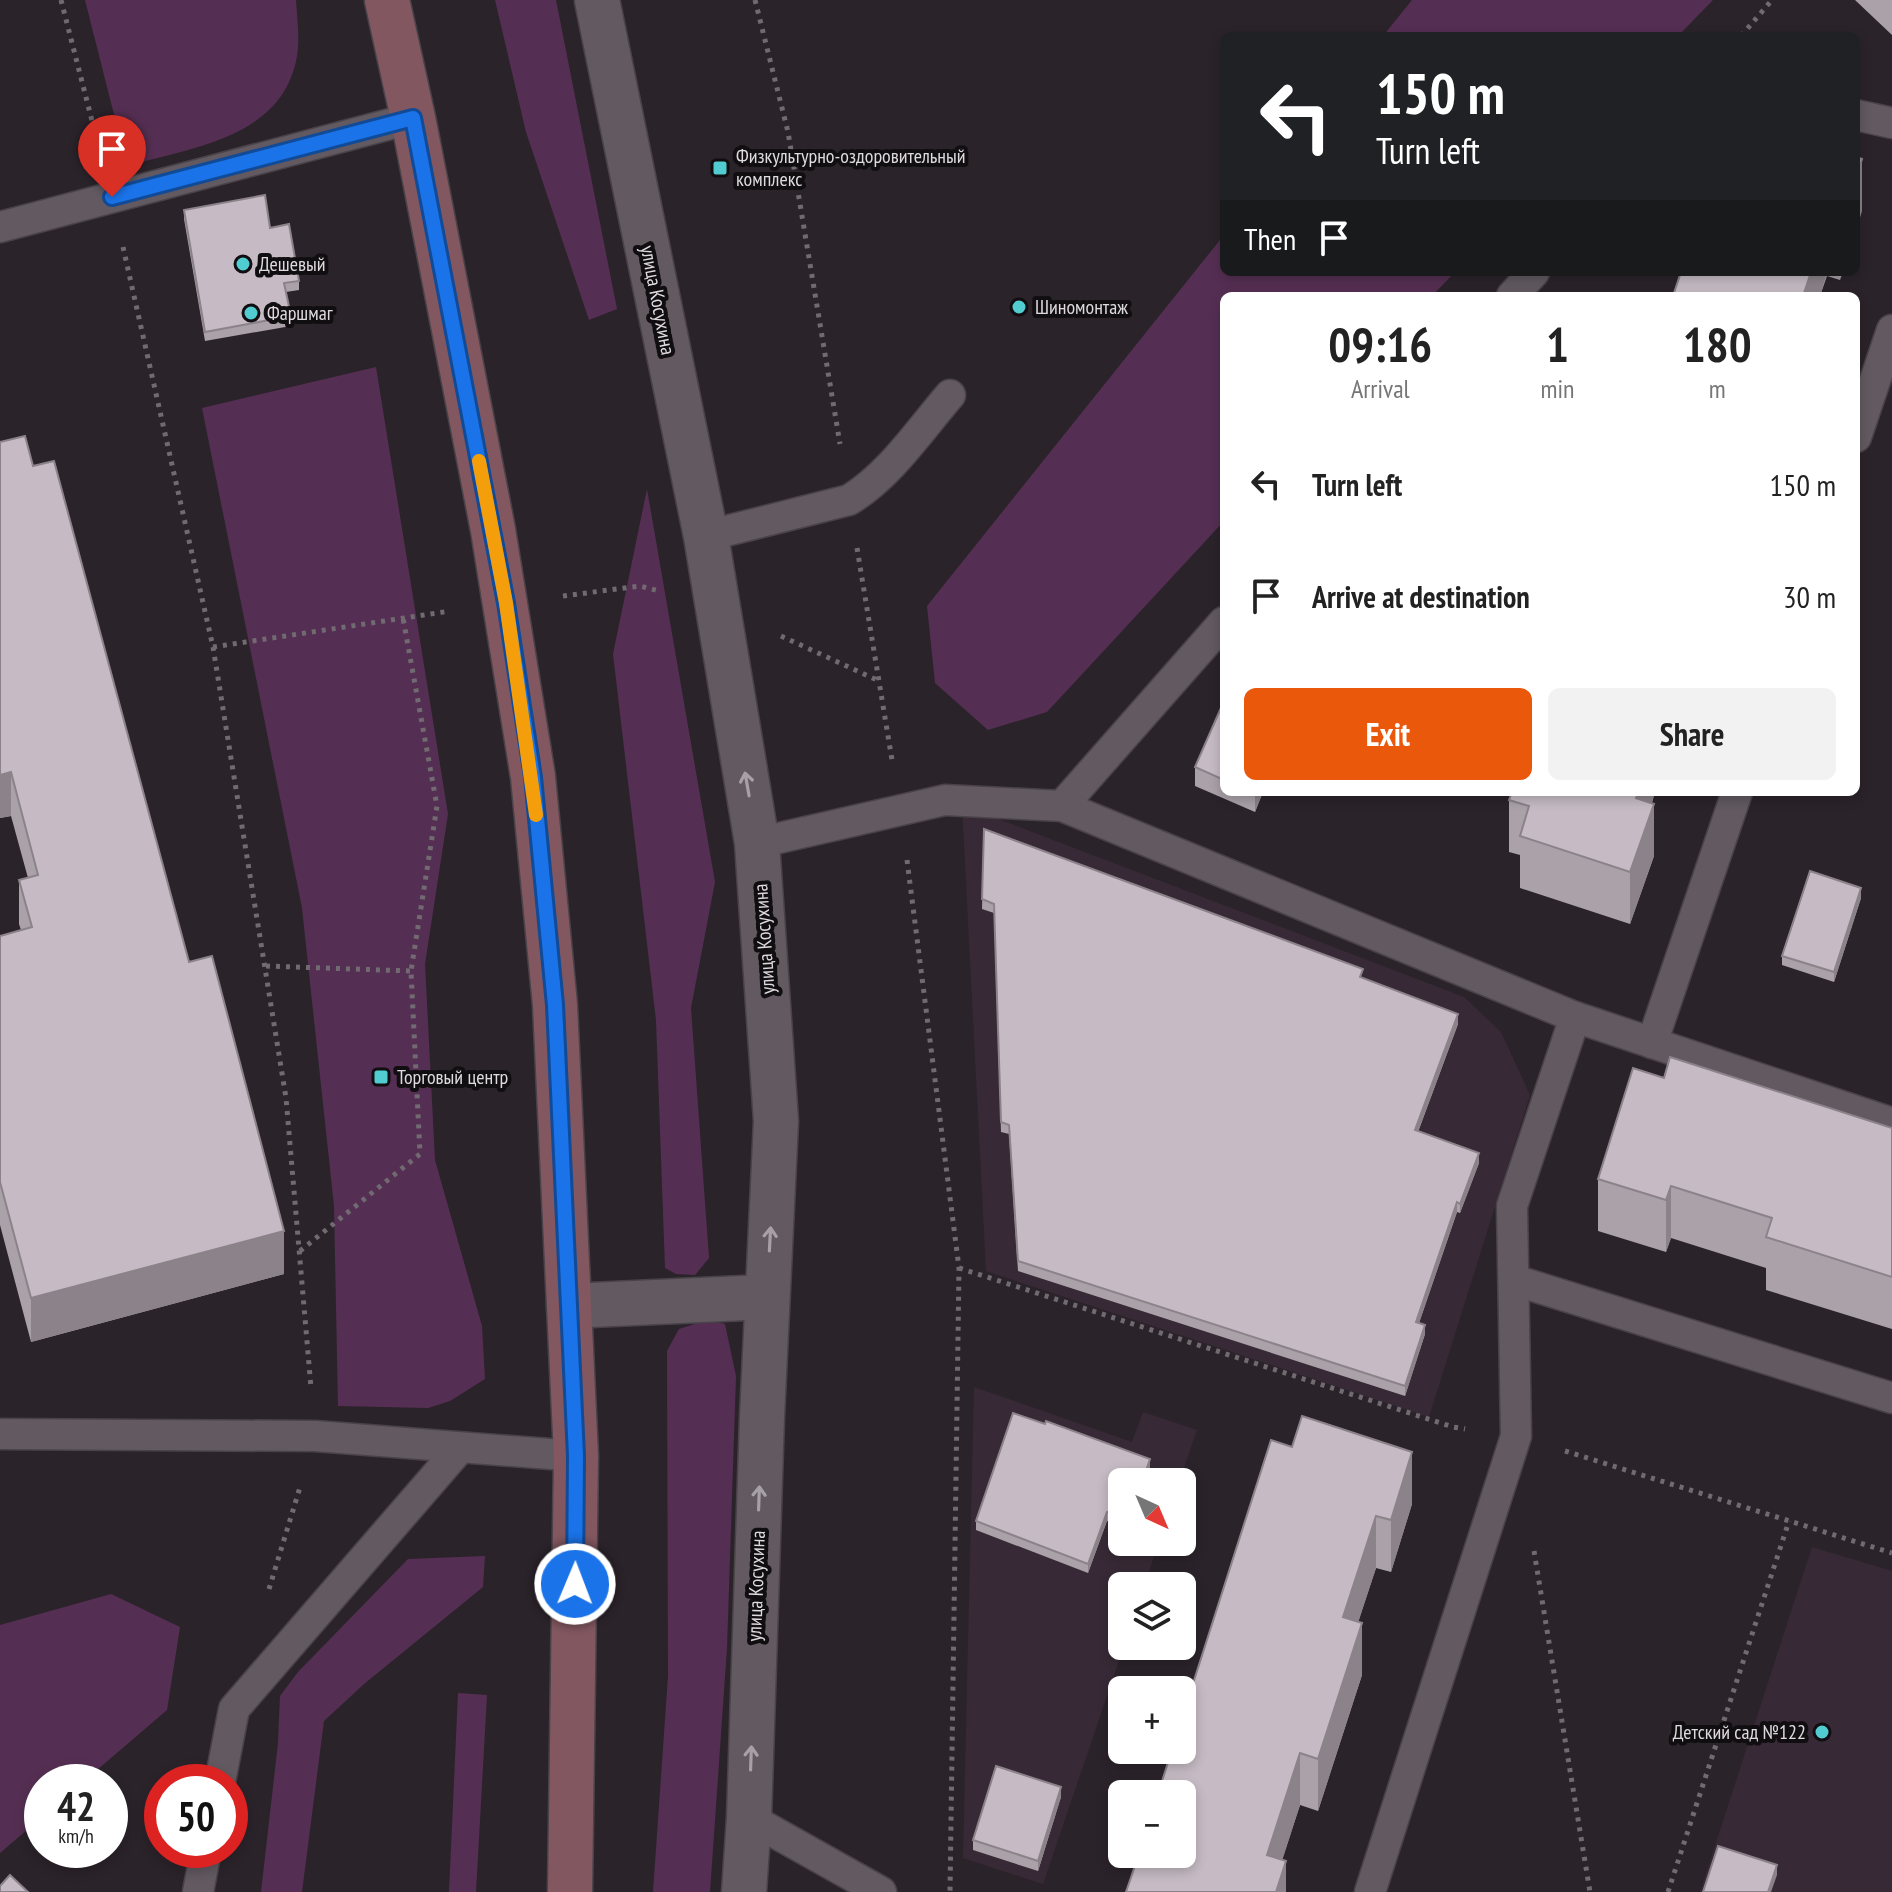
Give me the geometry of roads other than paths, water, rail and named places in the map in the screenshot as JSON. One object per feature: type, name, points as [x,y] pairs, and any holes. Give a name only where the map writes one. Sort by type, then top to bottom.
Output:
[{"type":"main road","points":[[387,0],[413,118],[498,559],[533,777],[555,1005],[576,1456],[570,1892]]},
{"type":"street","name":"улица Косухина","points":[[597,0],[706,536],[757,843],[776,1121],[744,1892]]},
{"type":"street","points":[[569,1306],[767,1297]]},
{"type":"lane","points":[[1860,116],[1892,123]]},
{"type":"lane","points":[[0,227],[413,118]]},
{"type":"lane","points":[[1516,292],[1530,276]]},
{"type":"lane","points":[[1860,425],[1892,330]]},
{"type":"lane","points":[[706,536],[849,500],[887,469],[950,395]]},
{"type":"lane","points":[[1062,806],[1220,627]]},
{"type":"lane","points":[[1652,1043],[1736,796]]},
{"type":"lane","points":[[757,843],[945,800],[1062,806],[1575,1017],[1892,1123]]},
{"type":"lane","points":[[1370,1892],[1516,1436],[1512,1206],[1575,1017]]},
{"type":"lane","points":[[1514,1280],[1892,1398]]},
{"type":"lane","points":[[0,1434],[315,1436],[576,1456]]},
{"type":"lane","points":[[223,1764],[234,1709],[459,1449]]},
{"type":"lane","points":[[749,1818],[881,1892]]},
{"type":"lane","points":[[198,1892],[203,1868]]},
{"type":"place","name":"Физкультурно-оздоровительный комплекс","points":[[720,168]]},
{"type":"place","name":"Дешевый","points":[[243,264]]},
{"type":"place","name":"Шиномонтаж","points":[[1019,307]]},
{"type":"place","name":"Фаршмаг","points":[[251,313]]},
{"type":"place","name":"Торговый центр","points":[[381,1077]]},
{"type":"place","name":"Детский сад №122","points":[[1822,1732]]}]
